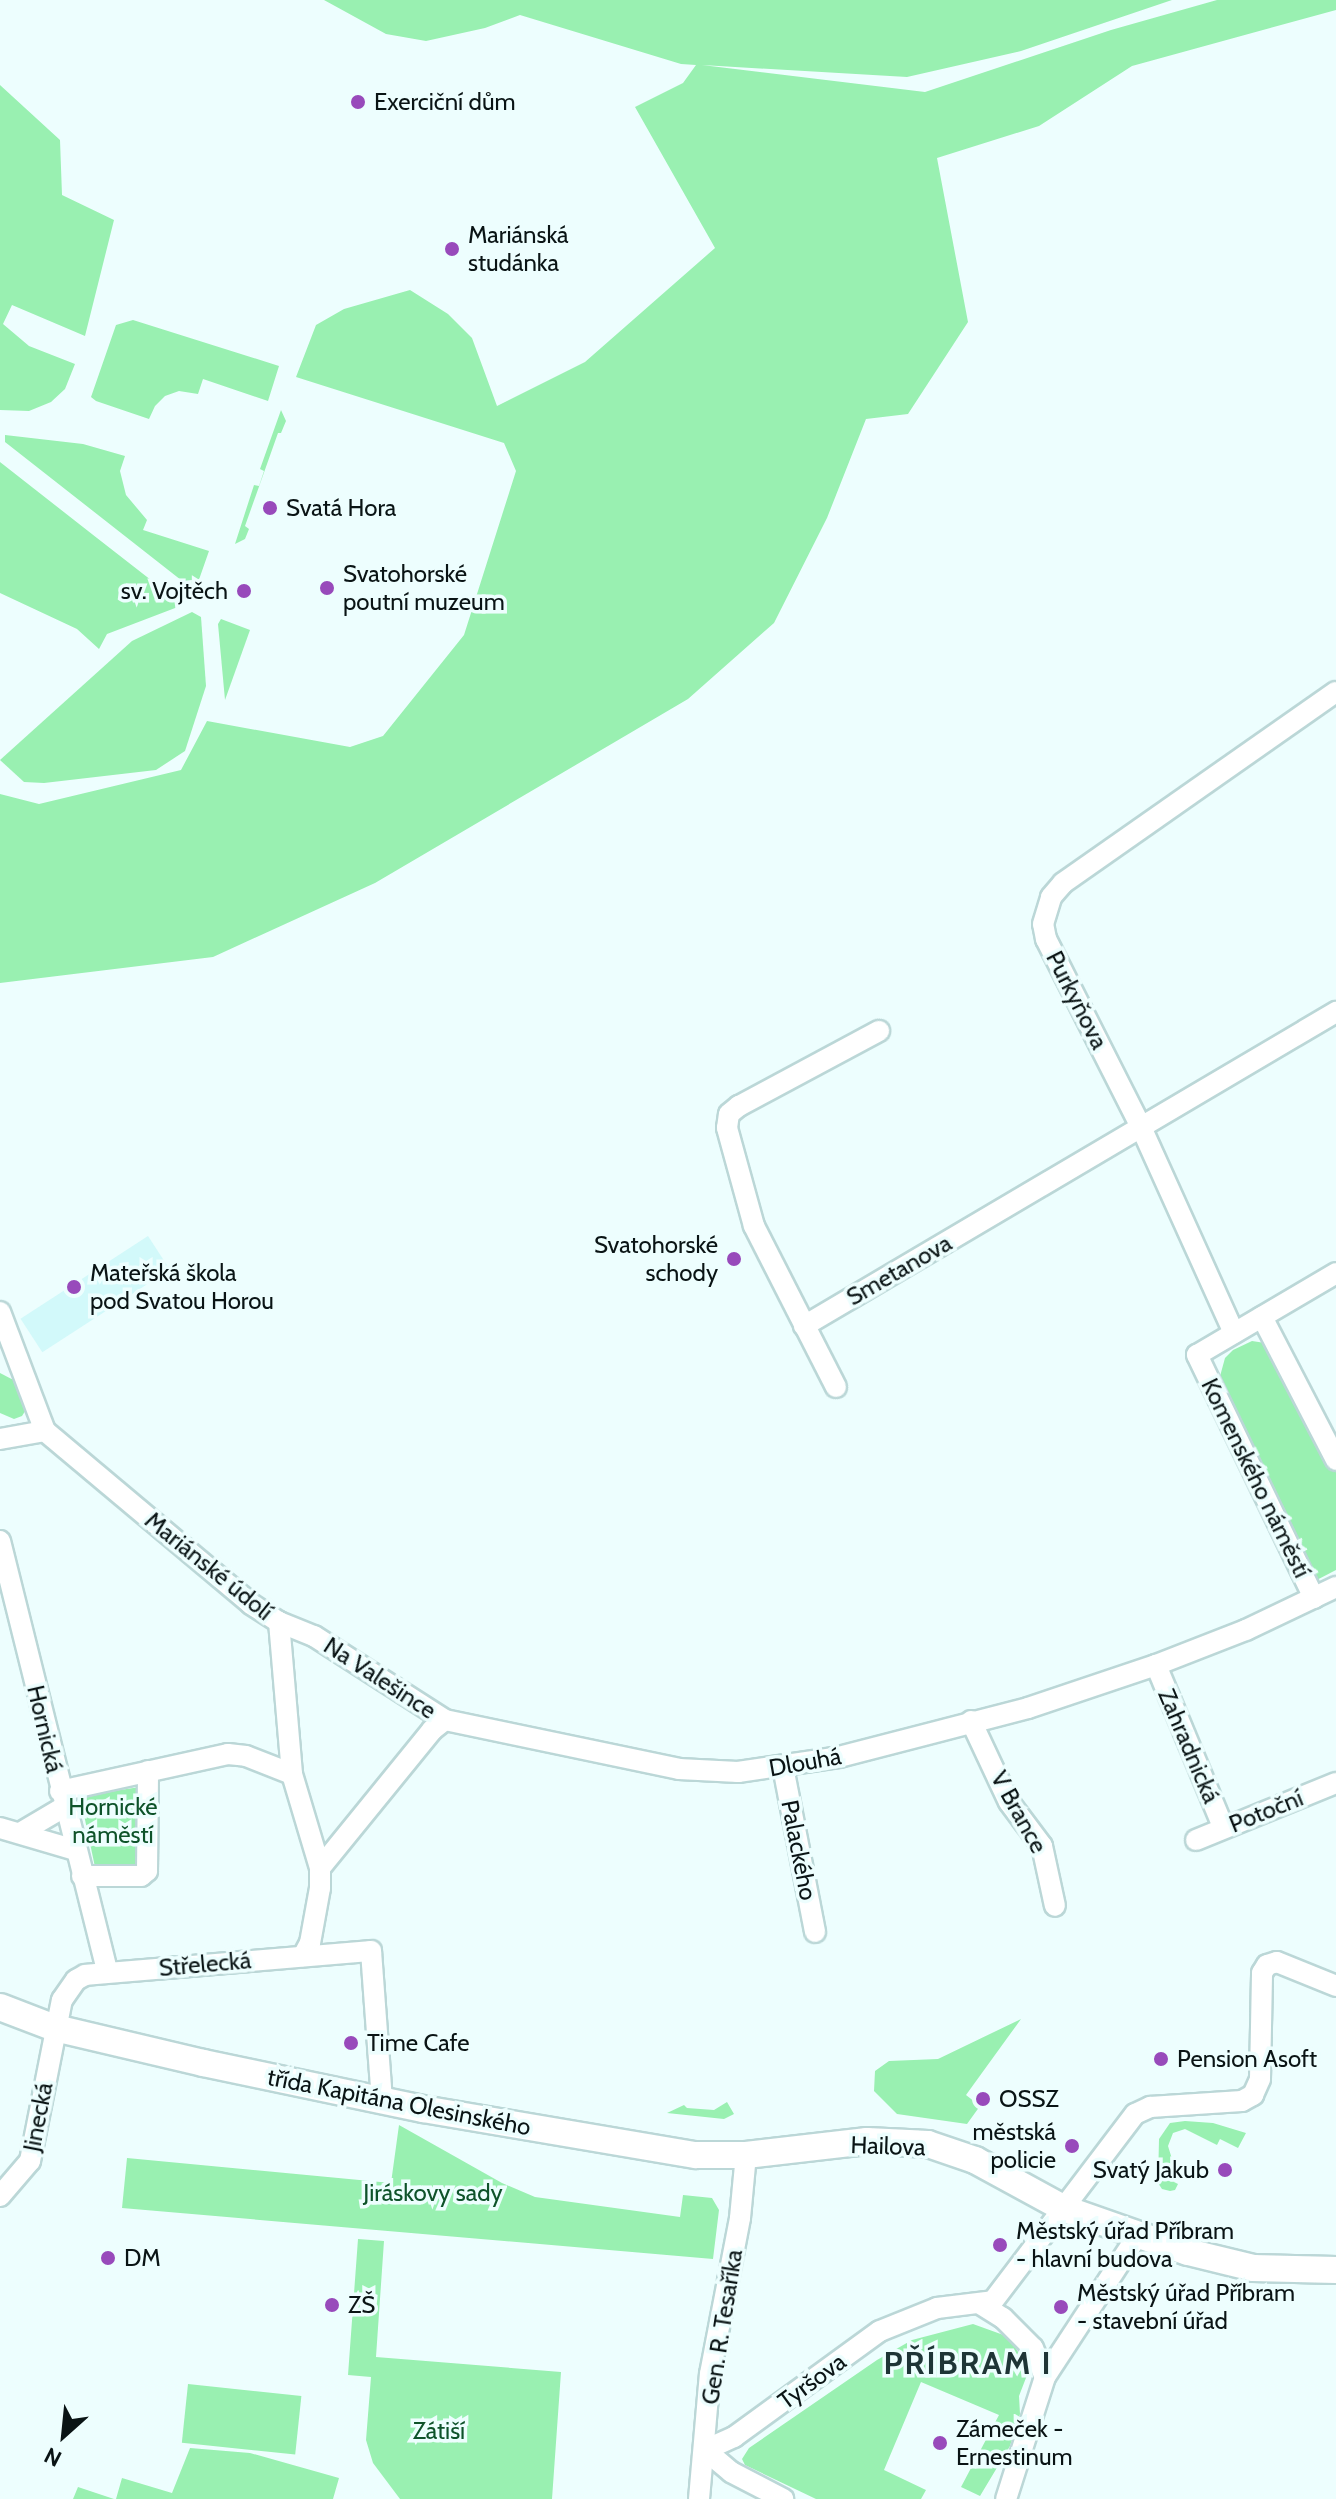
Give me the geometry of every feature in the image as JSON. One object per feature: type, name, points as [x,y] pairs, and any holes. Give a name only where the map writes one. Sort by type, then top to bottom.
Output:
[{"type":"main road","name":"třída Kapitána Olesinského","points":[[0,2007],[55,2028],[382,2100],[708,2155],[746,2155]]},
{"type":"main road","name":"Hailova","points":[[746,2155],[867,2141],[928,2144],[988,2166],[1059,2216],[1253,2268],[1336,2270]]},
{"type":"street","name":"Purkyňova","points":[[1234,1333],[1142,1129],[1046,939],[1046,908],[1063,883],[1336,692]]},
{"type":"street","name":"Smetanova","points":[[804,1326],[1336,1012]]},
{"type":"street","points":[[836,1387],[754,1226],[727,1128],[729,1114],[739,1106],[879,1031]]},
{"type":"street","name":"Komenského náměstí","points":[[1314,1598],[1197,1355],[1336,1273]]},
{"type":"street","name":"Mariánské údolí","points":[[0,1312],[45,1431],[251,1604],[279,1622],[292,1774],[320,1868]]},
{"type":"street","points":[[1262,1317],[1336,1460]]},
{"type":"street","points":[[0,1439],[45,1431]]},
{"type":"street","name":"Hornická","points":[[0,1541],[107,1971]]},
{"type":"street","name":"Dlouhá","points":[[445,1720],[679,1769],[738,1772],[783,1767],[839,1757],[1028,1708],[1156,1665],[1336,1587]]},
{"type":"street","name":"Na Valešince","points":[[279,1622],[314,1636],[445,1720]]},
{"type":"street","name":"Zahradnická","points":[[1156,1665],[1223,1827]]},
{"type":"street","points":[[303,1956],[310,1943],[320,1888],[320,1868],[432,1730],[445,1720]]},
{"type":"street","name":"V Brance","points":[[971,1721],[1009,1802],[1042,1846],[1055,1906]]},
{"type":"street","points":[[10,1831],[62,1799],[148,1771],[228,1754],[292,1774]]},
{"type":"street","name":"Palackého","points":[[783,1767],[815,1932]]},
{"type":"street","points":[[82,1876],[141,1876],[147,1871],[148,1771]]},
{"type":"street","name":"Potoční","points":[[1196,1840],[1336,1783]]},
{"type":"street","points":[[10,1831],[75,1850]]},
{"type":"street","name":"Střelecká","points":[[107,1971],[371,1951],[382,2100]]},
{"type":"street","points":[[1045,2377],[1037,2355],[1020,2333],[982,2305],[1001,2294],[1129,2119],[1161,2105],[1242,2101],[1253,2095],[1260,2079],[1264,1968],[1277,1962],[1336,1986]]},
{"type":"street","points":[[55,2028],[62,2000],[76,1980],[107,1971]]},
{"type":"street","name":"Jinecká","points":[[0,2196],[30,2161],[55,2028]]},
{"type":"street","name":"Gen. R. Tesaříka","points":[[699,2499],[710,2374],[740,2218],[746,2155]]},
{"type":"street","points":[[1006,2499],[1045,2377],[1138,2235]]},
{"type":"street","name":"Tyršova","points":[[705,2450],[734,2437],[880,2331],[937,2308],[982,2305]]},
{"type":"street","points":[[705,2450],[731,2472],[783,2499]]},
{"type":"shaded area","name":"Mateřská škola pod Svatou Horou","points":[[148,1236],[170,1270],[42,1352],[21,1319]]},
{"type":"green space","points":[[324,0],[1172,0],[1021,51],[907,77],[702,65],[925,92],[1111,30],[1217,0],[1336,0],[1336,10],[1132,66],[1039,126],[937,158],[968,322],[908,414],[866,419],[827,518],[774,623],[688,699],[375,883],[213,957],[0,983],[0,794],[39,804],[181,770],[207,721],[350,747],[383,736],[464,635],[516,471],[504,443],[296,377],[316,325],[344,309],[410,290],[448,314],[472,338],[497,406],[585,362],[715,248],[635,107],[683,83],[696,65],[681,64],[520,15],[485,28],[426,41],[386,34]]},
{"type":"green space","points":[[0,85],[60,140],[62,195],[114,220],[85,336],[12,305],[3,324],[29,346],[75,364],[65,389],[51,402],[29,411],[0,410]]},
{"type":"green space","points":[[133,320],[279,366],[268,401],[203,379],[198,394],[179,391],[165,396],[155,406],[149,419],[96,401],[91,397],[116,325]]},
{"type":"green space","points":[[281,410],[286,421],[281,433],[278,433],[245,526],[249,529],[245,539],[235,544],[254,485],[259,486],[264,471],[260,469]]},
{"type":"green space","points":[[5,435],[83,444],[125,456],[120,471],[126,495],[147,520],[143,530],[209,551],[195,591],[5,442]]},
{"type":"green space","points":[[0,462],[183,605],[107,634],[99,649],[77,629],[0,593]]},
{"type":"green space","points":[[192,612],[201,617],[206,686],[185,751],[156,770],[44,783],[24,782],[0,760],[132,641]]},
{"type":"green space","points":[[221,619],[250,630],[225,700],[218,624]]},
{"type":"green space","points":[[1252,1341],[1265,1343],[1336,1466],[1336,1570],[1309,1584],[1219,1380],[1225,1358],[1233,1350]]},
{"type":"green space","points":[[0,1373],[25,1386],[29,1405],[22,1416],[14,1419],[0,1413]]},
{"type":"green space","name":"Hornické náměstí","points":[[140,1787],[141,1868],[95,1867],[80,1796]]},
{"type":"green space","points":[[1021,2019],[966,2095],[980,2106],[967,2124],[897,2114],[874,2091],[875,2071],[889,2061],[938,2059]]},
{"type":"green space","points":[[727,2102],[734,2114],[724,2119],[667,2113],[684,2105],[687,2108],[714,2110]]},
{"type":"green space","points":[[1170,2123],[1213,2123],[1246,2133],[1238,2148],[1220,2139],[1217,2145],[1185,2129],[1173,2133],[1168,2146],[1172,2159],[1183,2165],[1174,2182],[1178,2184],[1175,2190],[1162,2189],[1158,2183],[1159,2139]]},
{"type":"green space","name":"Jiráskovy sady","points":[[399,2125],[502,2183],[535,2197],[680,2217],[683,2195],[712,2198],[719,2210],[713,2259],[122,2208],[127,2158],[391,2183]]},
{"type":"green space","name":"Zátiší","points":[[358,2239],[384,2241],[376,2357],[561,2372],[552,2499],[400,2499],[373,2463],[366,2440],[371,2377],[348,2375]]},
{"type":"green space","points":[[973,2324],[1009,2337],[1029,2370],[1019,2396],[1020,2414],[1010,2446],[980,2496],[961,2487],[999,2415],[921,2382],[884,2470],[926,2490],[921,2499],[816,2499],[745,2465],[742,2459],[749,2448],[877,2360],[912,2340]]},
{"type":"green space","points":[[188,2384],[301,2396],[295,2455],[182,2443]]},
{"type":"green space","points":[[190,2448],[250,2453],[339,2478],[333,2499],[116,2499],[122,2478],[172,2493]]},
{"type":"green space","points":[[78,2487],[114,2499],[73,2499]]},
{"type":"place","name":"Exerciční dům","points":[[358,102]]},
{"type":"place","name":"Mariánská studánka","points":[[452,249]]},
{"type":"place","name":"Svatá Hora","points":[[270,508]]},
{"type":"place","name":"Svatohorské poutní muzeum","points":[[327,588]]},
{"type":"place","name":"sv. Vojtěch","points":[[244,591]]},
{"type":"place","name":"Svatohorské schody","points":[[734,1259]]},
{"type":"place","name":"Mateřská škola pod Svatou Horou","points":[[74,1287]]},
{"type":"place","name":"Time Cafe","points":[[351,2043]]},
{"type":"place","name":"Pension Asoft","points":[[1161,2059]]},
{"type":"place","name":"OSSZ","points":[[983,2099]]},
{"type":"place","name":"městská policie","points":[[1072,2146]]},
{"type":"place","name":"Svatý Jakub","points":[[1225,2170]]},
{"type":"place","name":"Městský úřad Příbram - hlavní budova","points":[[1000,2245]]},
{"type":"place","name":"DM","points":[[108,2258]]},
{"type":"place","name":"ZŠ","points":[[332,2305]]},
{"type":"place","name":"Městský úřad Příbram - stavební úřad","points":[[1061,2307]]},
{"type":"place","name":"Zámeček - Ernestinum","points":[[940,2443]]},
{"type":"district","name":"PŘÍBRAM I","points":[[968,2363]]}]
